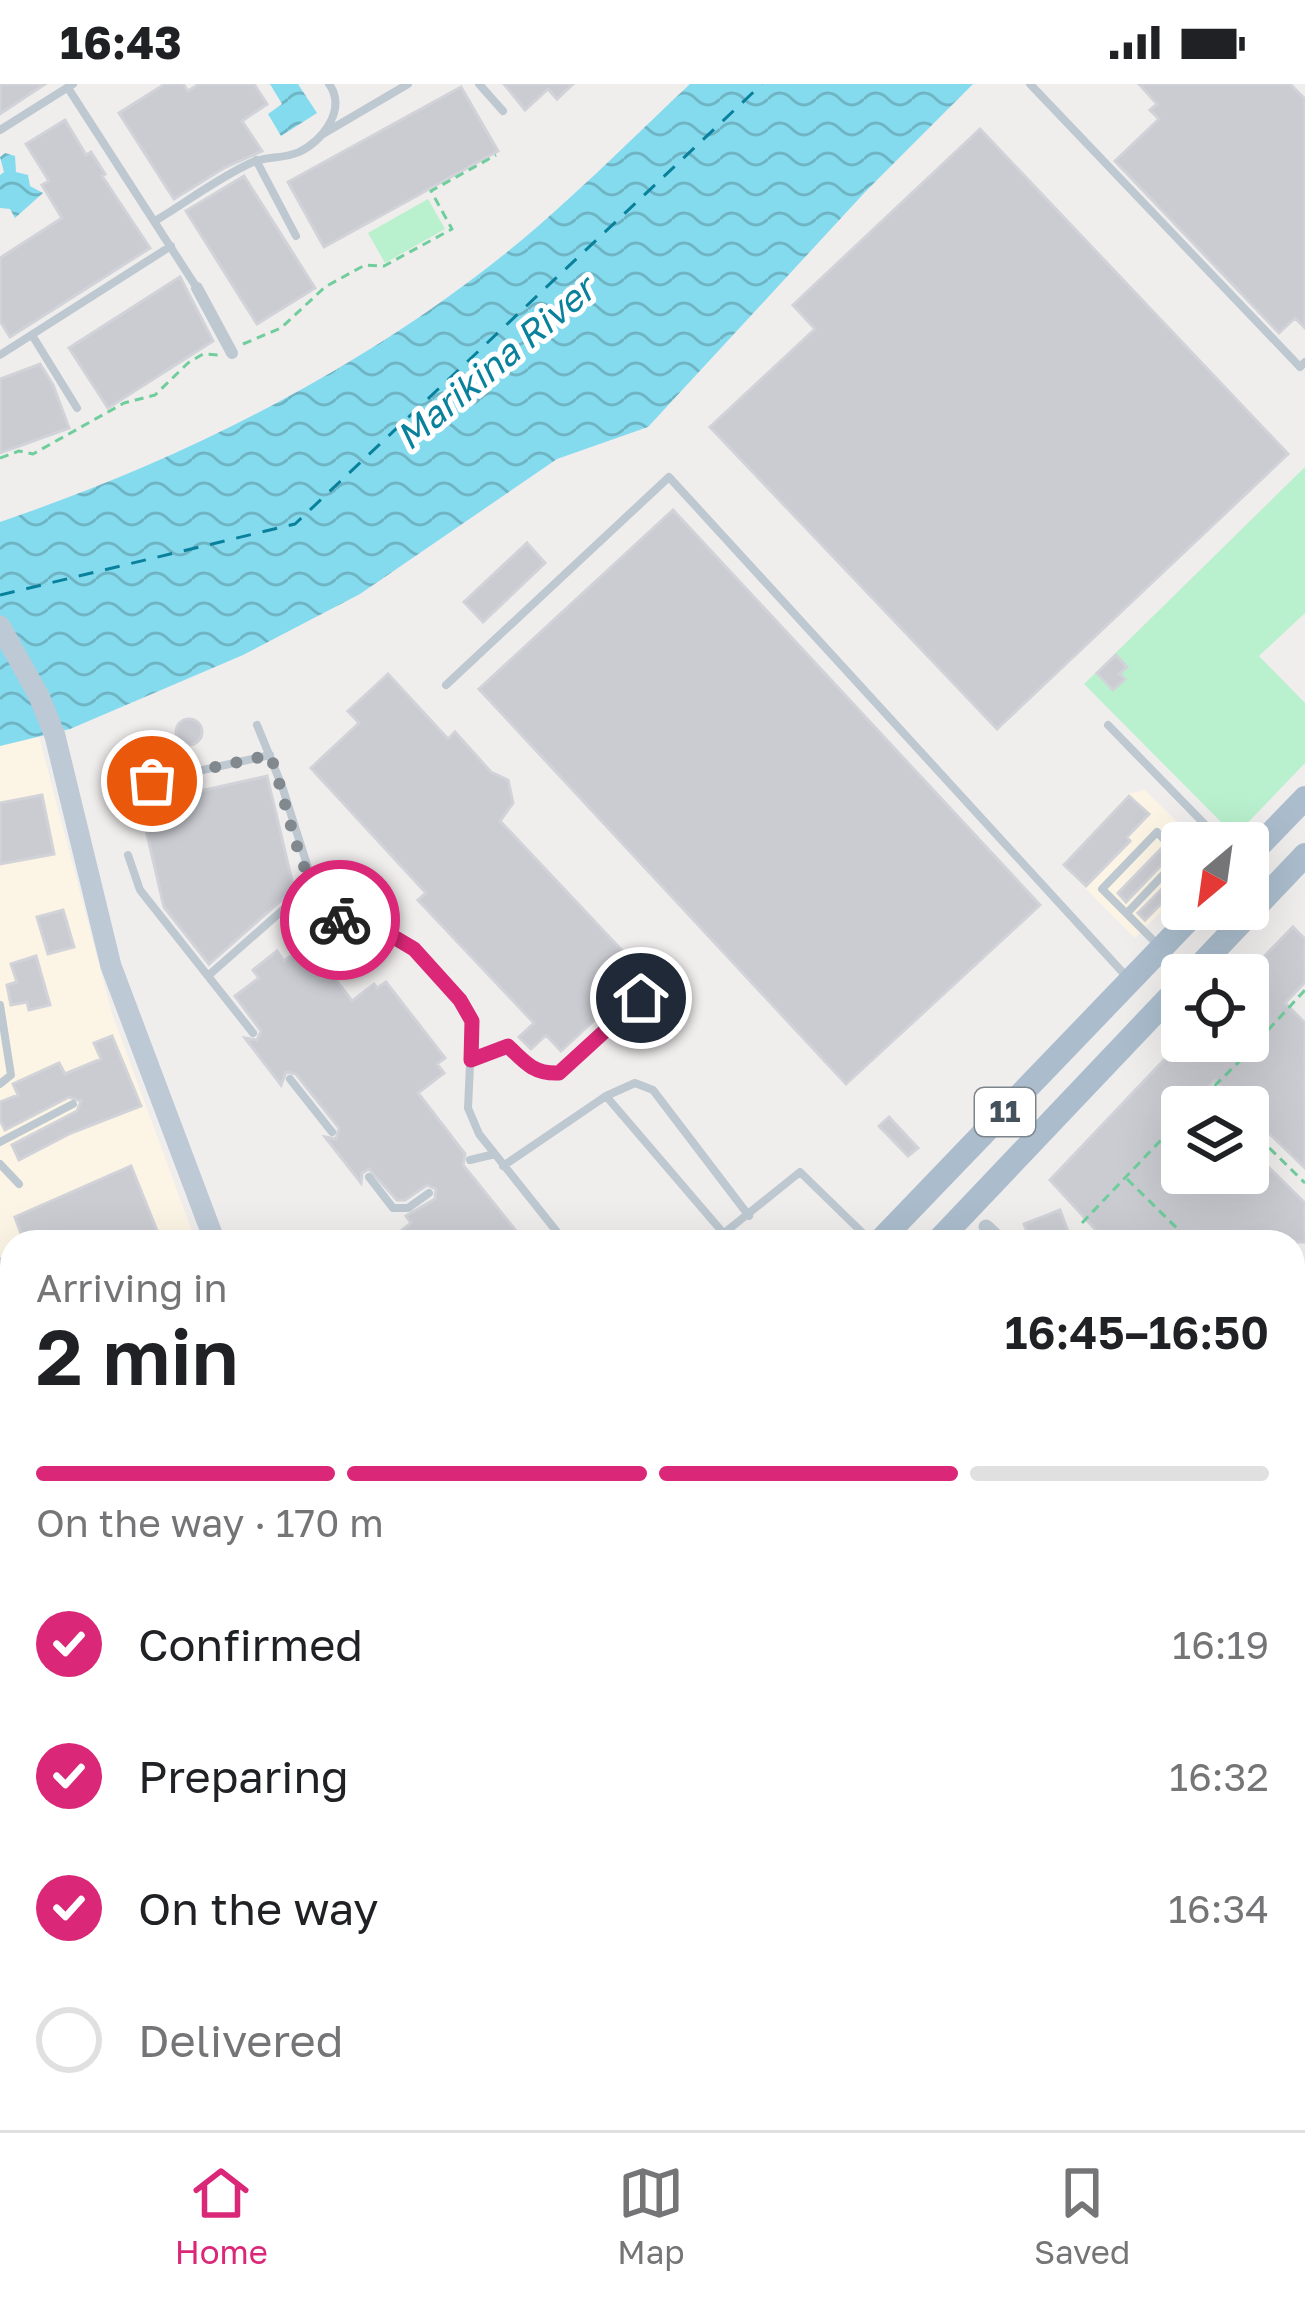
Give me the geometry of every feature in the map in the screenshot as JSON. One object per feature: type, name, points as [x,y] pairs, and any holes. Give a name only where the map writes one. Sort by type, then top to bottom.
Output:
[{"type":"main road","points":[[0,626],[39,695],[69,785],[111,966],[210,1230]]},
{"type":"main road","points":[[1269,835],[1305,797]]},
{"type":"main road","points":[[1211,954],[1305,855]]},
{"type":"main road","name":"11","points":[[887,1230],[1179,930]]},
{"type":"main road","name":"11","points":[[948,1230],[1161,1006]]},
{"type":"street","points":[[197,288],[232,352]]},
{"type":"street","points":[[986,1227],[989,1230]]},
{"type":"street","points":[[693,2130],[708,2130]]},
{"type":"lane","points":[[322,135],[335,113],[329,84]]},
{"type":"lane","points":[[155,221],[256,160],[302,151],[408,84]]},
{"type":"lane","points":[[479,84],[503,111]]},
{"type":"lane","points":[[1030,84],[1300,367],[1305,362]]},
{"type":"lane","points":[[0,130],[70,86],[197,288]]},
{"type":"lane","points":[[256,160],[296,236]]},
{"type":"lane","points":[[0,355],[171,246]]},
{"type":"lane","points":[[32,335],[77,408]]},
{"type":"lane","points":[[446,685],[669,476],[1130,981]]},
{"type":"lane","points":[[1108,724],[1203,822]]},
{"type":"lane","points":[[257,725],[282,785],[310,885],[332,916],[368,933],[392,936],[414,949],[460,1000],[472,1021],[468,1108],[479,1134],[556,1230]]},
{"type":"lane","points":[[113,790],[270,755]]},
{"type":"lane","points":[[1161,836],[1157,832],[1102,889],[1161,949]]},
{"type":"lane","points":[[128,855],[140,890],[253,1033]]},
{"type":"lane","points":[[1126,913],[1161,877]]},
{"type":"lane","points":[[209,974],[310,885]]},
{"type":"lane","points":[[471,1060],[508,1046],[529,1068],[559,1073],[641,998]]},
{"type":"lane","points":[[0,1005],[11,1075],[0,1084]]},
{"type":"lane","points":[[290,1079],[332,1132]]},
{"type":"lane","points":[[503,1166],[606,1096],[635,1083],[653,1090],[749,1216]]},
{"type":"lane","points":[[606,1096],[721,1230]]},
{"type":"lane","points":[[0,1142],[73,1104]]},
{"type":"lane","points":[[470,1160],[494,1154]]},
{"type":"lane","points":[[0,1164],[19,1184]]},
{"type":"lane","points":[[731,1230],[800,1172],[862,1230]]},
{"type":"lane","points":[[369,1177],[393,1208],[408,1208],[429,1193]]},
{"type":"path","points":[[0,458],[19,452],[33,454],[124,403],[155,395],[203,354],[232,352],[247,340],[281,328],[325,287],[365,265],[384,266],[452,230],[431,191],[496,155]]},
{"type":"path","points":[[1269,1029],[1305,990]]},
{"type":"path","points":[[1299,996],[1305,1002]]},
{"type":"path","points":[[1214,1086],[1239,1062]]},
{"type":"path","points":[[1082,1223],[1161,1140]]},
{"type":"path","points":[[1269,1148],[1305,1183]]},
{"type":"path","points":[[1126,1178],[1179,1230]]},
{"type":"shaded area","points":[[39,737],[112,1014],[192,1230],[0,1230],[0,746]]},
{"type":"shaded area","points":[[1145,790],[1177,822],[1161,822],[1161,912],[1135,938],[1062,865],[1128,794]]},
{"type":"green space","points":[[428,199],[445,229],[385,263],[368,233]]},
{"type":"green space","points":[[1305,467],[1305,613],[1259,656],[1305,703],[1305,763],[1248,822],[1221,822],[1084,684]]},
{"type":"water","points":[[270,84],[298,84],[317,113],[281,136],[268,114],[282,104]]},
{"type":"water","name":"Marikina River","points":[[690,84],[973,84],[867,190],[648,427],[557,459],[360,594],[243,655],[70,729],[0,746],[0,522],[213,435],[349,362],[477,276],[536,228]]},
{"type":"water","points":[[5,153],[15,156],[16,172],[28,175],[30,186],[43,193],[15,218],[10,209],[0,208],[0,175],[4,172],[0,157]]},
{"type":"building","points":[[0,84],[45,84],[0,114]]},
{"type":"building","points":[[165,84],[183,84],[188,91],[199,84],[254,84],[267,104],[242,121],[262,151],[174,199],[119,113]]},
{"type":"building","points":[[504,84],[573,84],[557,99],[548,89],[525,110]]},
{"type":"building","points":[[1139,84],[1290,84],[1305,99],[1305,328],[1295,318],[1279,333],[1115,161],[1159,119],[1150,110],[1157,104]]},
{"type":"building","points":[[461,87],[498,151],[324,247],[288,182]]},
{"type":"building","points":[[65,120],[86,155],[91,152],[150,248],[10,337],[0,321],[0,258],[62,218],[42,185],[49,181],[26,144]]},
{"type":"building","points":[[980,129],[1288,454],[997,729],[710,427],[815,329],[793,305]]},
{"type":"building","points":[[244,176],[315,288],[257,324],[186,211]]},
{"type":"building","points":[[180,277],[213,341],[108,408],[69,348]]},
{"type":"building","points":[[40,364],[69,428],[0,453],[0,379]]},
{"type":"building","points":[[673,510],[1040,905],[846,1084],[479,689]]},
{"type":"building","points":[[527,543],[545,563],[483,622],[464,602]]},
{"type":"building","points":[[1116,655],[1127,667],[1119,674],[1125,679],[1113,690],[1097,673]]},
{"type":"building","points":[[388,674],[448,739],[455,732],[491,772],[508,780],[513,803],[500,821],[644,974],[561,1051],[546,1035],[531,1049],[519,1037],[534,1023],[418,900],[426,893],[311,768],[359,723],[348,711]]},
{"type":"building","points":[[189,719],[202,732],[189,745],[176,732]]},
{"type":"building","points":[[142,738],[155,751],[142,764],[129,751]]},
{"type":"building","points":[[267,776],[294,889],[209,964],[164,907],[140,804],[194,792],[197,796],[196,792]]},
{"type":"building","points":[[42,795],[54,854],[0,864],[0,803]]},
{"type":"building","points":[[1129,796],[1149,814],[1086,886],[1064,865]]},
{"type":"building","points":[[1161,849],[1161,865],[1126,902],[1118,893]]},
{"type":"building","points":[[1161,890],[1161,904],[1145,920],[1138,913]]},
{"type":"building","points":[[63,910],[74,947],[48,954],[37,917]]},
{"type":"building","points":[[1293,927],[1305,939],[1305,982],[1285,1003],[1305,1023],[1305,1168],[1269,1133],[1269,1086],[1221,1086],[1215,1080],[1209,1086],[1161,1086],[1161,1194],[1269,1194],[1269,1168],[1305,1203],[1305,1230],[1096,1230],[1050,1180],[1162,1062],[1269,1062],[1267,954]]},
{"type":"building","points":[[299,950],[322,978],[330,972],[352,1001],[374,984],[377,988],[386,982],[445,1058],[437,1064],[444,1073],[418,1093],[465,1154],[463,1165],[515,1230],[402,1230],[411,1223],[406,1216],[435,1199],[436,1189],[427,1185],[397,1200],[369,1169],[362,1173],[361,1183],[325,1137],[336,1139],[339,1128],[296,1074],[286,1072],[281,1085],[245,1038],[257,1040],[261,1031],[235,996],[259,978],[253,970],[277,951],[284,961]]},
{"type":"building","points":[[36,956],[50,1005],[29,1010],[27,1002],[11,1005],[7,985],[17,982],[11,964]]},
{"type":"building","points":[[112,1036],[141,1106],[71,1133],[19,1160],[12,1145],[77,1111],[81,1101],[69,1097],[5,1130],[0,1102],[18,1095],[13,1084],[59,1063],[65,1074],[101,1059],[94,1043]]},
{"type":"building","points":[[889,1117],[918,1148],[908,1156],[879,1126]]},
{"type":"building","points":[[131,1166],[157,1230],[20,1230],[15,1217]]},
{"type":"building","points":[[1060,1210],[1068,1230],[1026,1230],[1024,1224]]},
{"type":"ferry route","points":[[0,595],[295,524],[762,84]]},
{"type":"way so far","points":[[152,781],[270,755],[310,885],[340,920]]},
{"type":"route","points":[[340,920],[368,933],[392,936],[414,949],[460,1000],[472,1021],[471,1060],[508,1046],[529,1068],[559,1073],[641,998]]}]
